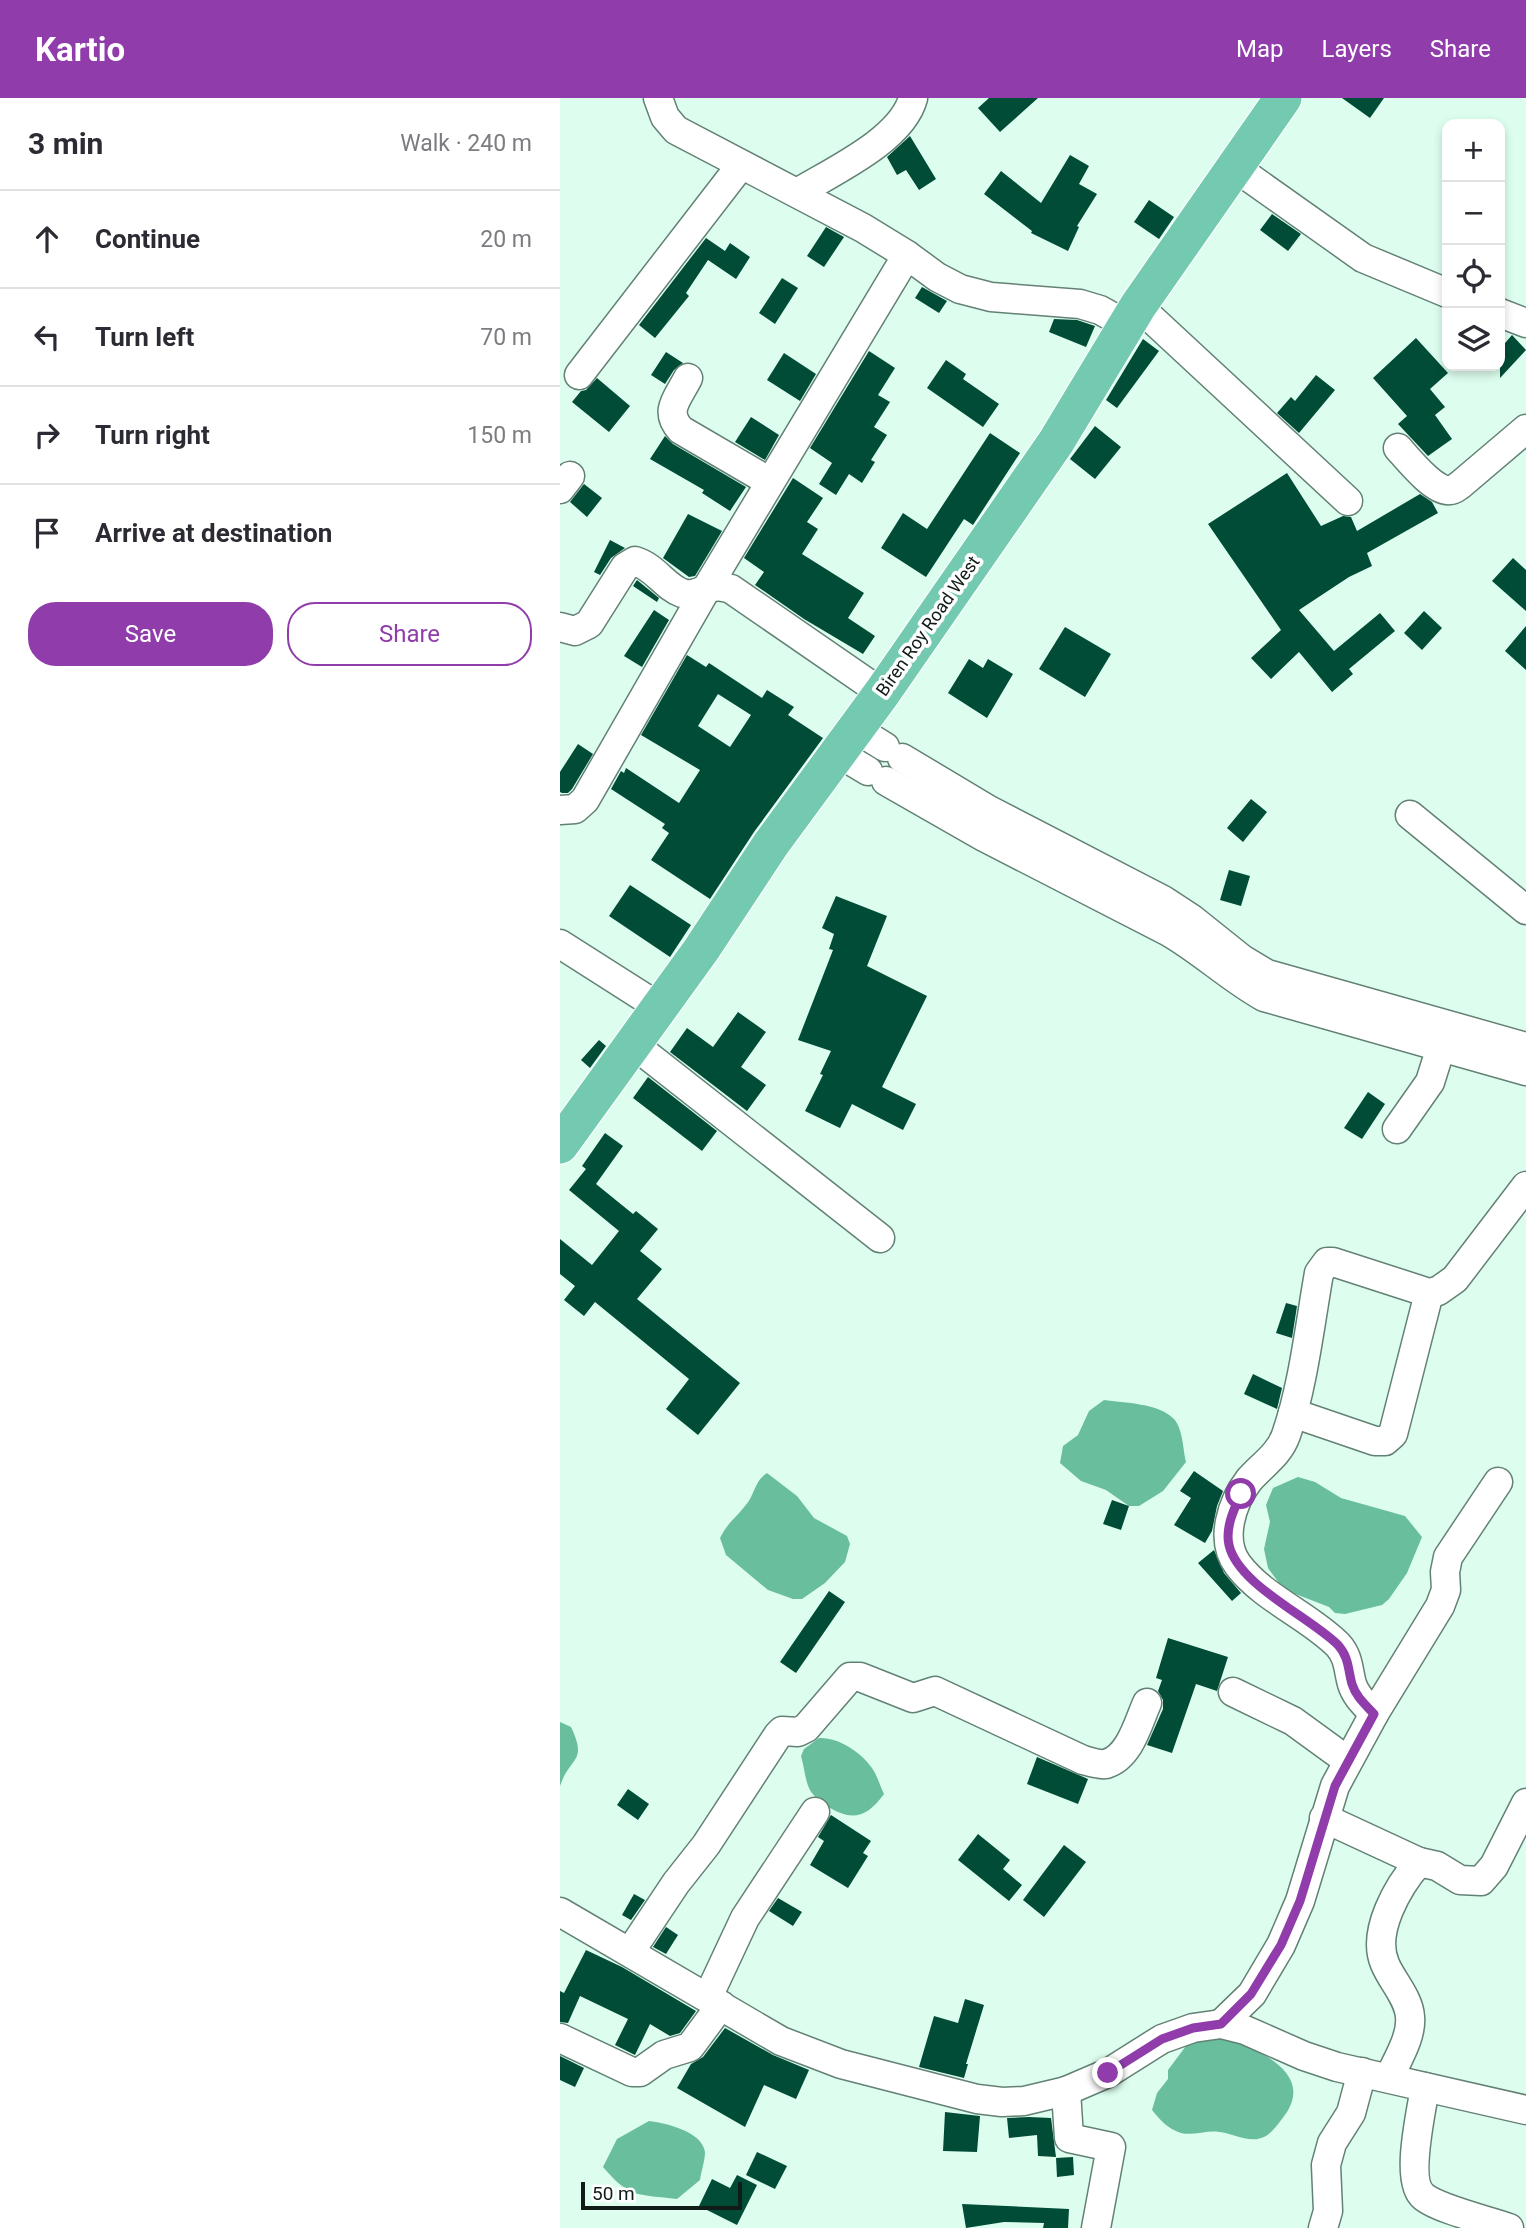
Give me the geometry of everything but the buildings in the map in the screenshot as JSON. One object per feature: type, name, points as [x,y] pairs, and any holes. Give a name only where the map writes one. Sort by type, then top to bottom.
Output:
[{"type":"main road","name":"Biren Roy Road West","points":[[560,1145],[701,950],[771,844],[872,756],[882,693],[1056,442],[1132,315],[1283,98]]},
{"type":"street","points":[[658,98],[666,117],[676,130],[797,193],[907,255],[937,277],[960,289],[991,297],[1080,304],[1132,315],[1348,501]]},
{"type":"street","points":[[797,193],[897,129],[910,111],[914,98]]},
{"type":"street","points":[[579,375],[741,165]]},
{"type":"street","points":[[1236,168],[1363,258],[1442,291]]},
{"type":"street","points":[[560,810],[575,809],[585,800],[708,586],[907,255]]},
{"type":"street","points":[[1505,315],[1526,323]]},
{"type":"street","points":[[688,378],[671,410],[673,421],[681,430],[770,482]]},
{"type":"street","points":[[1398,448],[1431,482],[1441,489],[1449,490],[1460,485],[1526,429]]},
{"type":"street","points":[[560,627],[575,631],[589,624],[625,566],[635,561],[647,564],[680,592],[693,594],[708,586],[720,585],[731,589],[882,693]]},
{"type":"street","points":[[872,756],[984,837],[1144,917],[1198,949],[1242,985],[1264,997],[1526,1071]]},
{"type":"street","points":[[872,756],[989,810],[1163,900],[1192,919],[1242,959],[1267,974],[1526,1047]]},
{"type":"street","points":[[1410,815],[1526,910]]},
{"type":"street","points":[[560,944],[659,1007]]},
{"type":"street","points":[[633,1044],[880,1238]]},
{"type":"street","points":[[1397,1129],[1430,1082],[1441,1047]]},
{"type":"street","points":[[1374,1714],[1358,1697],[1352,1685],[1350,1667],[1337,1645],[1261,1587],[1237,1563],[1229,1545],[1231,1519],[1250,1480],[1279,1449],[1293,1413],[1319,1273],[1327,1262],[1429,1293],[1438,1291],[1455,1279],[1526,1186]]},
{"type":"street","points":[[1293,1413],[1375,1441],[1385,1441],[1393,1434],[1429,1293]]},
{"type":"street","points":[[1221,2024],[1251,1994],[1281,1945],[1300,1901],[1335,1786],[1374,1714],[1440,1606],[1446,1590],[1448,1557],[1498,1482]]},
{"type":"street","points":[[630,1952],[676,1883],[706,1845],[778,1735],[782,1731],[798,1732],[806,1728],[850,1677],[860,1677],[913,1698],[935,1691],[1083,1760],[1104,1765],[1125,1750],[1147,1703]]},
{"type":"street","points":[[1233,1692],[1293,1721],[1348,1760]]},
{"type":"street","points":[[1324,1818],[1419,1862],[1437,1866],[1460,1880],[1481,1881],[1494,1866],[1526,1802]]},
{"type":"street","points":[[560,2038],[632,2073],[640,2073],[664,2055],[690,2047],[715,2001],[745,1918],[815,1812]]},
{"type":"street","points":[[1389,2078],[1408,2033],[1410,2017],[1379,1946],[1381,1930],[1406,1877],[1419,1862]]},
{"type":"street","points":[[560,1912],[782,2041],[822,2058],[977,2099],[1024,2101],[1066,2091],[1108,2073],[1162,2039],[1193,2028],[1221,2024],[1245,2030],[1337,2067],[1526,2110]]},
{"type":"street","points":[[1323,2228],[1328,2211],[1326,2165],[1332,2143],[1351,2113],[1362,2072]]},
{"type":"street","points":[[1425,2087],[1415,2161],[1415,2183],[1421,2195],[1436,2203],[1510,2228]]},
{"type":"street","points":[[1066,2091],[1069,2138],[1111,2147],[1096,2228]]},
{"type":"shaded area","points":[[1104,1400],[1160,1410],[1174,1419],[1179,1428],[1186,1462],[1163,1491],[1139,1506],[1129,1506],[1106,1490],[1081,1481],[1060,1463],[1063,1446],[1078,1435],[1089,1411]]},
{"type":"shaded area","points":[[767,1473],[797,1496],[814,1518],[847,1536],[850,1544],[845,1562],[825,1583],[802,1599],[793,1599],[768,1590],[726,1555],[720,1538],[748,1502],[759,1480]]},
{"type":"shaded area","points":[[1298,1477],[1315,1482],[1341,1498],[1405,1516],[1422,1537],[1407,1573],[1382,1605],[1345,1614],[1335,1613],[1329,1607],[1293,1593],[1279,1583],[1268,1568],[1264,1549],[1270,1522],[1266,1505],[1273,1488]]},
{"type":"shaded area","points":[[560,1722],[571,1727],[578,1754],[560,1786]]},
{"type":"shaded area","points":[[819,1738],[834,1740],[848,1747],[862,1756],[872,1768],[884,1794],[871,1809],[857,1815],[842,1814],[824,1804],[812,1793],[806,1781],[801,1756],[804,1749]]},
{"type":"shaded area","points":[[1223,2034],[1276,2063],[1292,2084],[1293,2097],[1287,2112],[1266,2136],[1248,2139],[1214,2132],[1181,2133],[1165,2124],[1152,2110],[1157,2093],[1168,2079],[1168,2070],[1189,2042]]},
{"type":"shaded area","points":[[649,2121],[690,2133],[705,2152],[700,2180],[677,2199],[628,2190],[603,2167],[617,2139]]},
{"type":"route","points":[[1108,2073],[1162,2039],[1193,2028],[1221,2024],[1251,1994],[1281,1945],[1300,1901],[1335,1786],[1374,1714],[1358,1697],[1352,1685],[1350,1667],[1337,1645],[1261,1587],[1237,1563],[1229,1545],[1229,1527],[1241,1494]]}]
